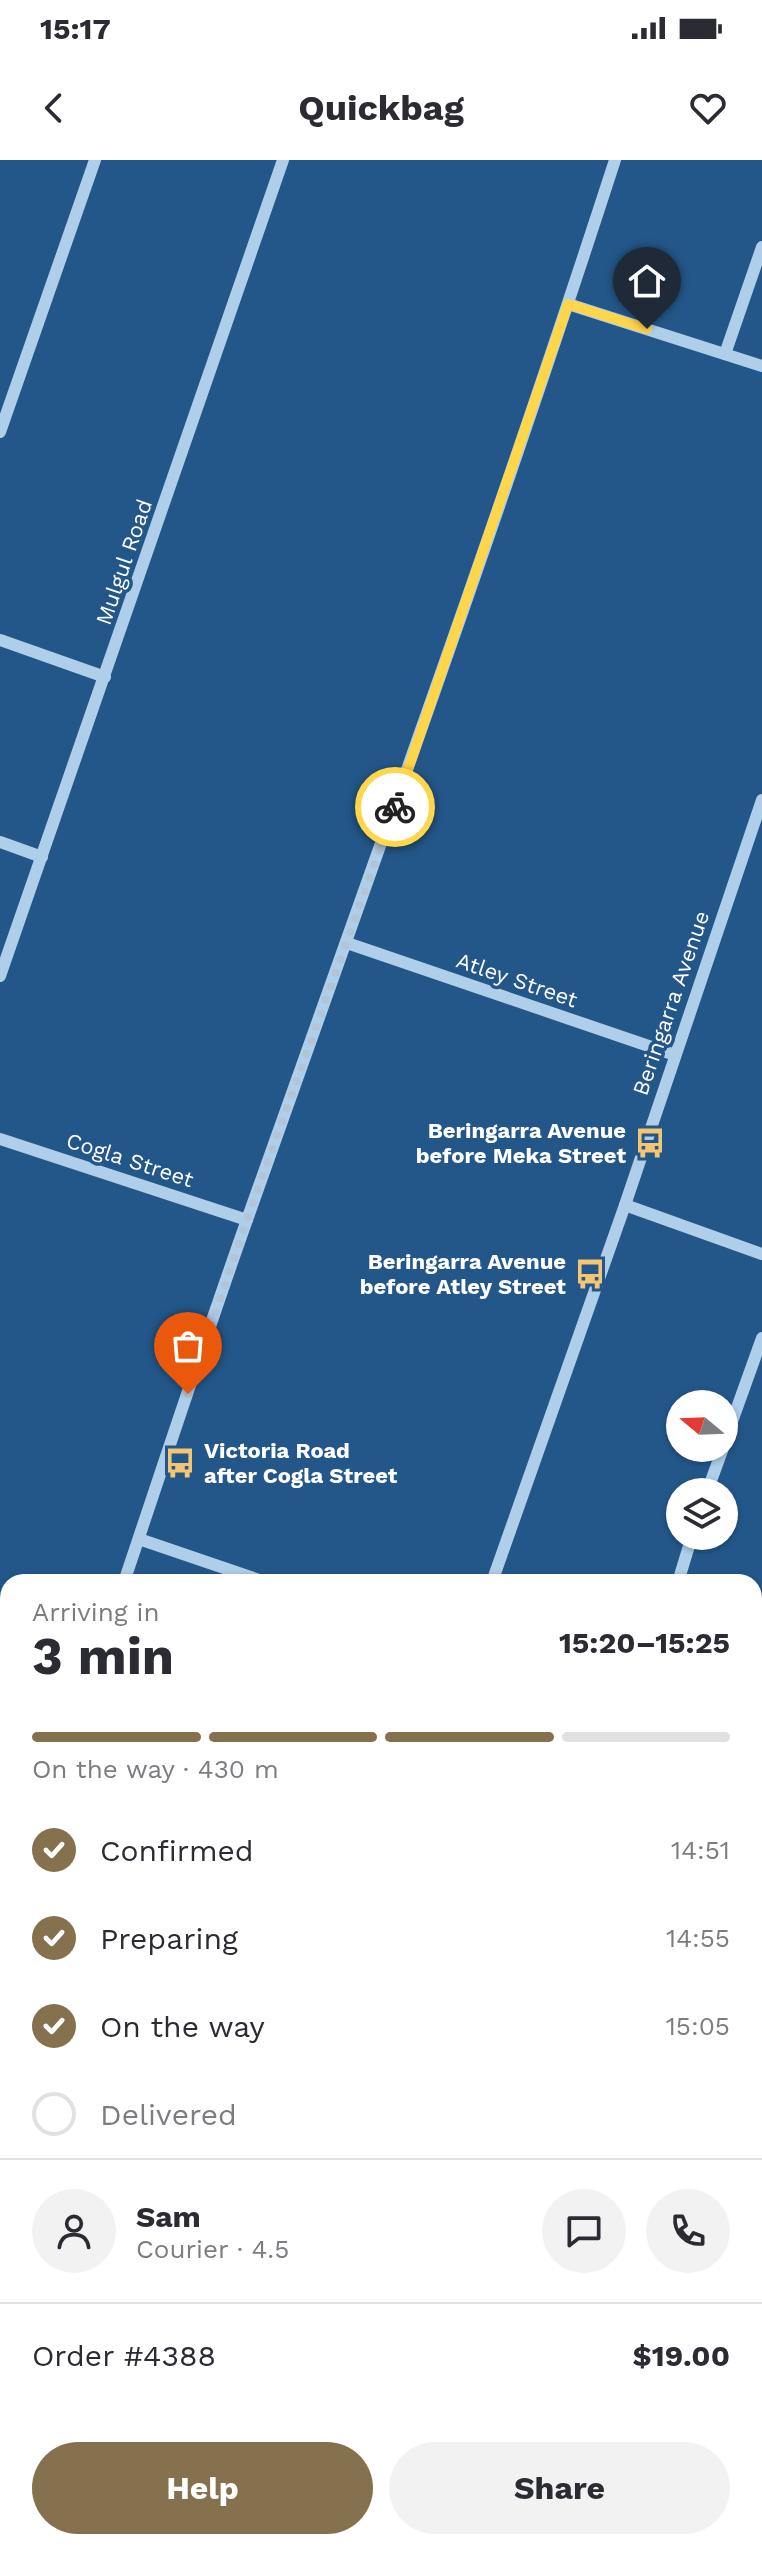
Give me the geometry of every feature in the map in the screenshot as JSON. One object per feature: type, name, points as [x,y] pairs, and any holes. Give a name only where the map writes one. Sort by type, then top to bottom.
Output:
[{"type":"street","points":[[0,432],[95,160]]},
{"type":"street","name":"Mulgul Road","points":[[0,976],[283,160]]},
{"type":"street","points":[[127,1574],[247,1220],[347,943],[568,304],[615,160]]},
{"type":"street","points":[[725,354],[762,247]]},
{"type":"street","points":[[568,304],[762,366]]},
{"type":"street","points":[[0,640],[105,677]]},
{"type":"street","name":"Beringarra Avenue","points":[[495,1574],[625,1205],[762,800]]},
{"type":"street","points":[[0,842],[42,857]]},
{"type":"street","name":"Atley Street","points":[[347,943],[675,1055]]},
{"type":"street","name":"Cogla Street","points":[[0,1139],[247,1220]]},
{"type":"street","points":[[625,1205],[762,1254]]},
{"type":"street","points":[[738,1405],[761,1343]]},
{"type":"street","points":[[139,1539],[242,1574]]},
{"type":"street","points":[[680,1574],[688,1550]]},
{"type":"way so far","points":[[188,1394],[395,807]]},
{"type":"place","name":"Beringarra Avenue before Meka Street","points":[[650,1143]]},
{"type":"place","name":"Beringarra Avenue before Atley Street","points":[[590,1274]]},
{"type":"place","name":"Victoria Road after Cogla Street","points":[[180,1463]]},
{"type":"route","points":[[395,807],[568,304],[647,329]]}]
